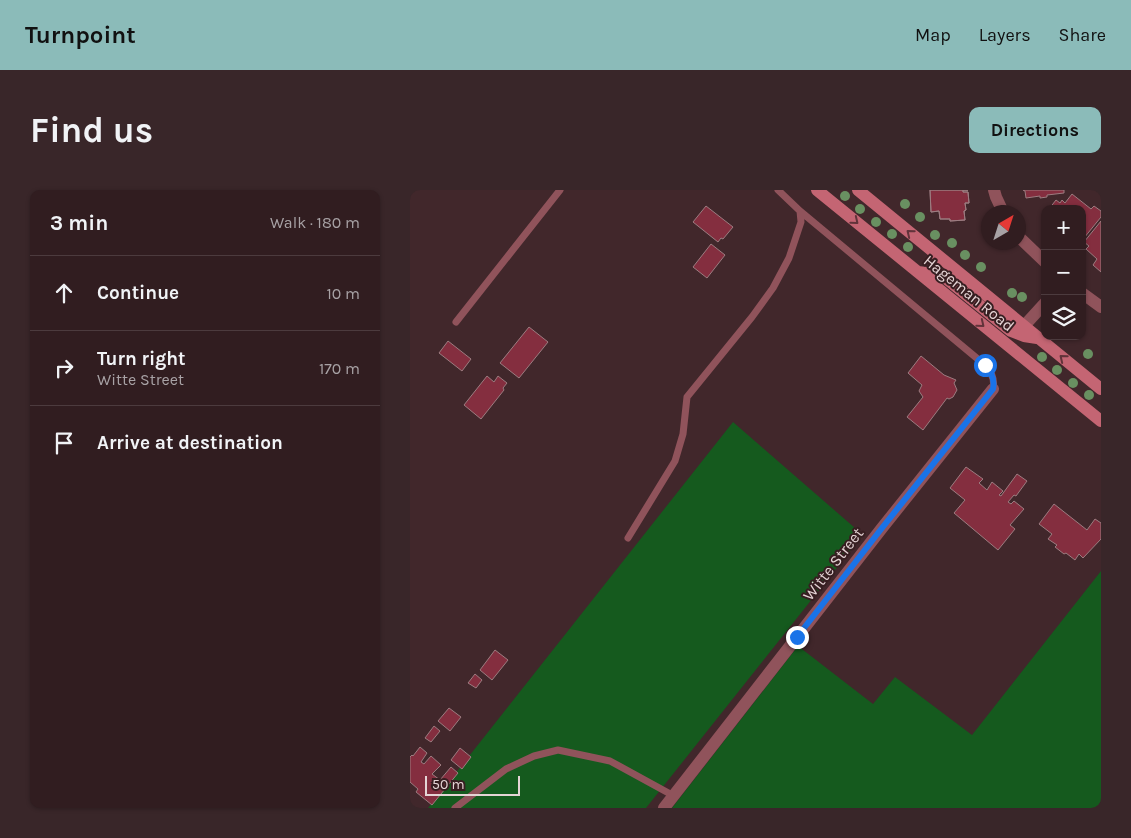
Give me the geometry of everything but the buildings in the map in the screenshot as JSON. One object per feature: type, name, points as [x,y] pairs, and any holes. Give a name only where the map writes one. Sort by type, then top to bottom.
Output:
[{"type":"main road","name":"Hageman Road","points":[[817,190],[1101,421]]},
{"type":"main road","name":"Hageman Road","points":[[858,190],[1024,326],[1041,334]]},
{"type":"main road","points":[[918,272],[942,275],[1010,331],[1024,336],[1041,334]]},
{"type":"main road","name":"Hageman Road","points":[[1048,340],[1101,389]]},
{"type":"street","points":[[994,190],[1000,205]]},
{"type":"street","points":[[1026,244],[1041,258]]},
{"type":"street","points":[[1083,295],[1101,307]]},
{"type":"street","points":[[1024,326],[1041,307]]},
{"type":"street","name":"Witte Street","points":[[664,808],[876,535],[993,389]]},
{"type":"lane","points":[[456,322],[560,190]]},
{"type":"lane","points":[[778,190],[800,211],[985,365],[991,371],[993,389]]},
{"type":"lane","points":[[628,538],[675,461],[683,434],[687,397],[752,317],[772,288],[789,258],[800,222],[800,211]]},
{"type":"lane","points":[[455,808],[506,769],[534,756],[558,750],[610,762],[674,796]]},
{"type":"green space","points":[[733,422],[863,535],[646,808],[428,808]]},
{"type":"green space","points":[[1101,571],[1101,808],[672,808],[798,646],[873,704],[895,677],[972,735]]},
{"type":"route","points":[[797,637],[993,389],[994,383],[991,371],[985,365]]}]
